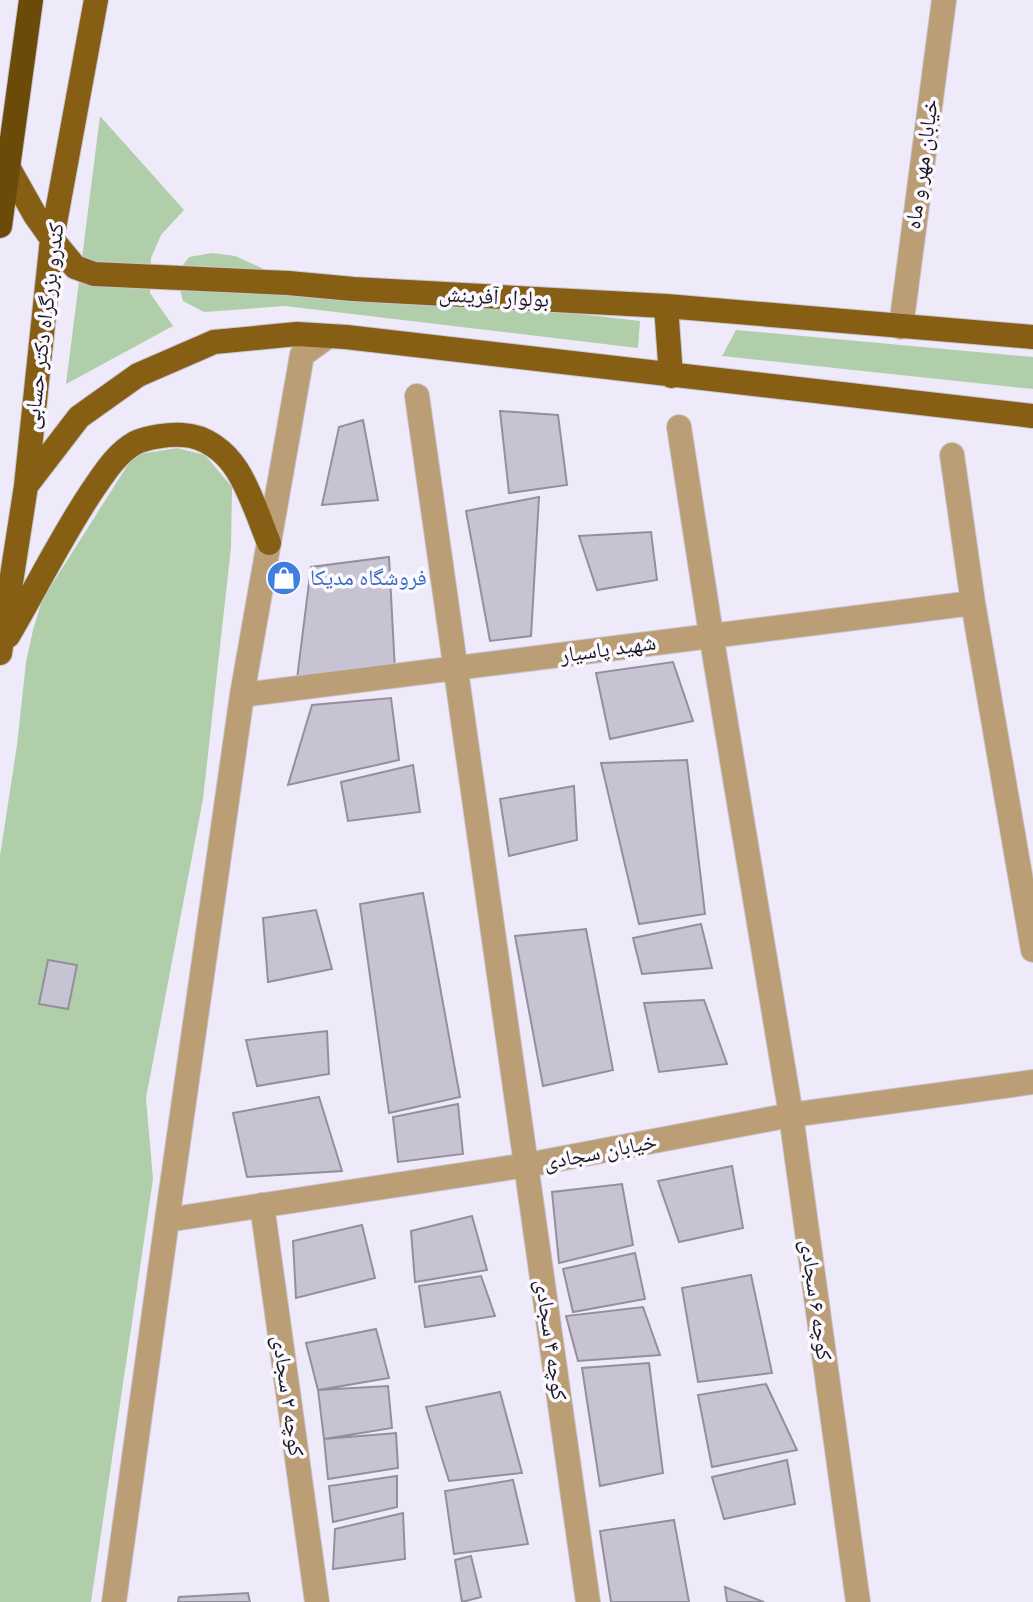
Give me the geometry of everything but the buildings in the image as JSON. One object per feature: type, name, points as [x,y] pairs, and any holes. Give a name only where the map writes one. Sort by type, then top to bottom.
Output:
[{"type":"highway","points":[[0,226],[31,0]]},
{"type":"main road","name":"کندرو بزرگراه دکتر حسابی","points":[[0,651],[26,486],[52,239],[96,0]]},
{"type":"main road","name":"بولوار آفرینش","points":[[8,167],[52,239],[75,267],[94,274],[666,306],[1033,337]]},
{"type":"main road","points":[[666,306],[671,376]]},
{"type":"main road","points":[[26,486],[79,417],[138,375],[214,342],[297,334],[1033,416]]},
{"type":"main road","points":[[0,651],[84,503],[113,461],[136,443],[170,434],[191,435],[206,440],[237,470],[269,543]]},
{"type":"street","name":"خیابان مهر و ماه","points":[[901,327],[944,0]]},
{"type":"street","points":[[114,1602],[242,695],[302,355],[328,336]]},
{"type":"street","name":"کوچه ۴ سجادی","points":[[417,396],[588,1602]]},
{"type":"street","name":"کوچه ۶ سجادی","points":[[679,427],[791,1115],[858,1602]]},
{"type":"street","points":[[952,455],[973,603],[1033,950]]},
{"type":"street","name":"شهید پاسیار","points":[[242,695],[973,603]]},
{"type":"street","name":"خیابان سجادی","points":[[167,1220],[527,1165],[791,1115],[1033,1082]]},
{"type":"street","name":"کوچه ۲ سجادی","points":[[262,1205],[316,1595]]},
{"type":"green space","points":[[100,116],[184,210],[161,235],[151,258],[150,293],[173,326],[66,384]]},
{"type":"green space","points":[[212,253],[235,256],[288,280],[640,321],[638,348],[285,306],[204,312],[183,301],[176,274],[189,257]]},
{"type":"green space","points":[[736,330],[1033,357],[1033,389],[722,356]]},
{"type":"green space","points":[[177,448],[205,455],[232,487],[231,548],[203,799],[146,1098],[153,1179],[91,1602],[0,1602],[0,856],[26,662],[42,600],[134,455]]},
{"type":"place","name":"فروشگاه مدیکا","points":[[284,578]]}]
